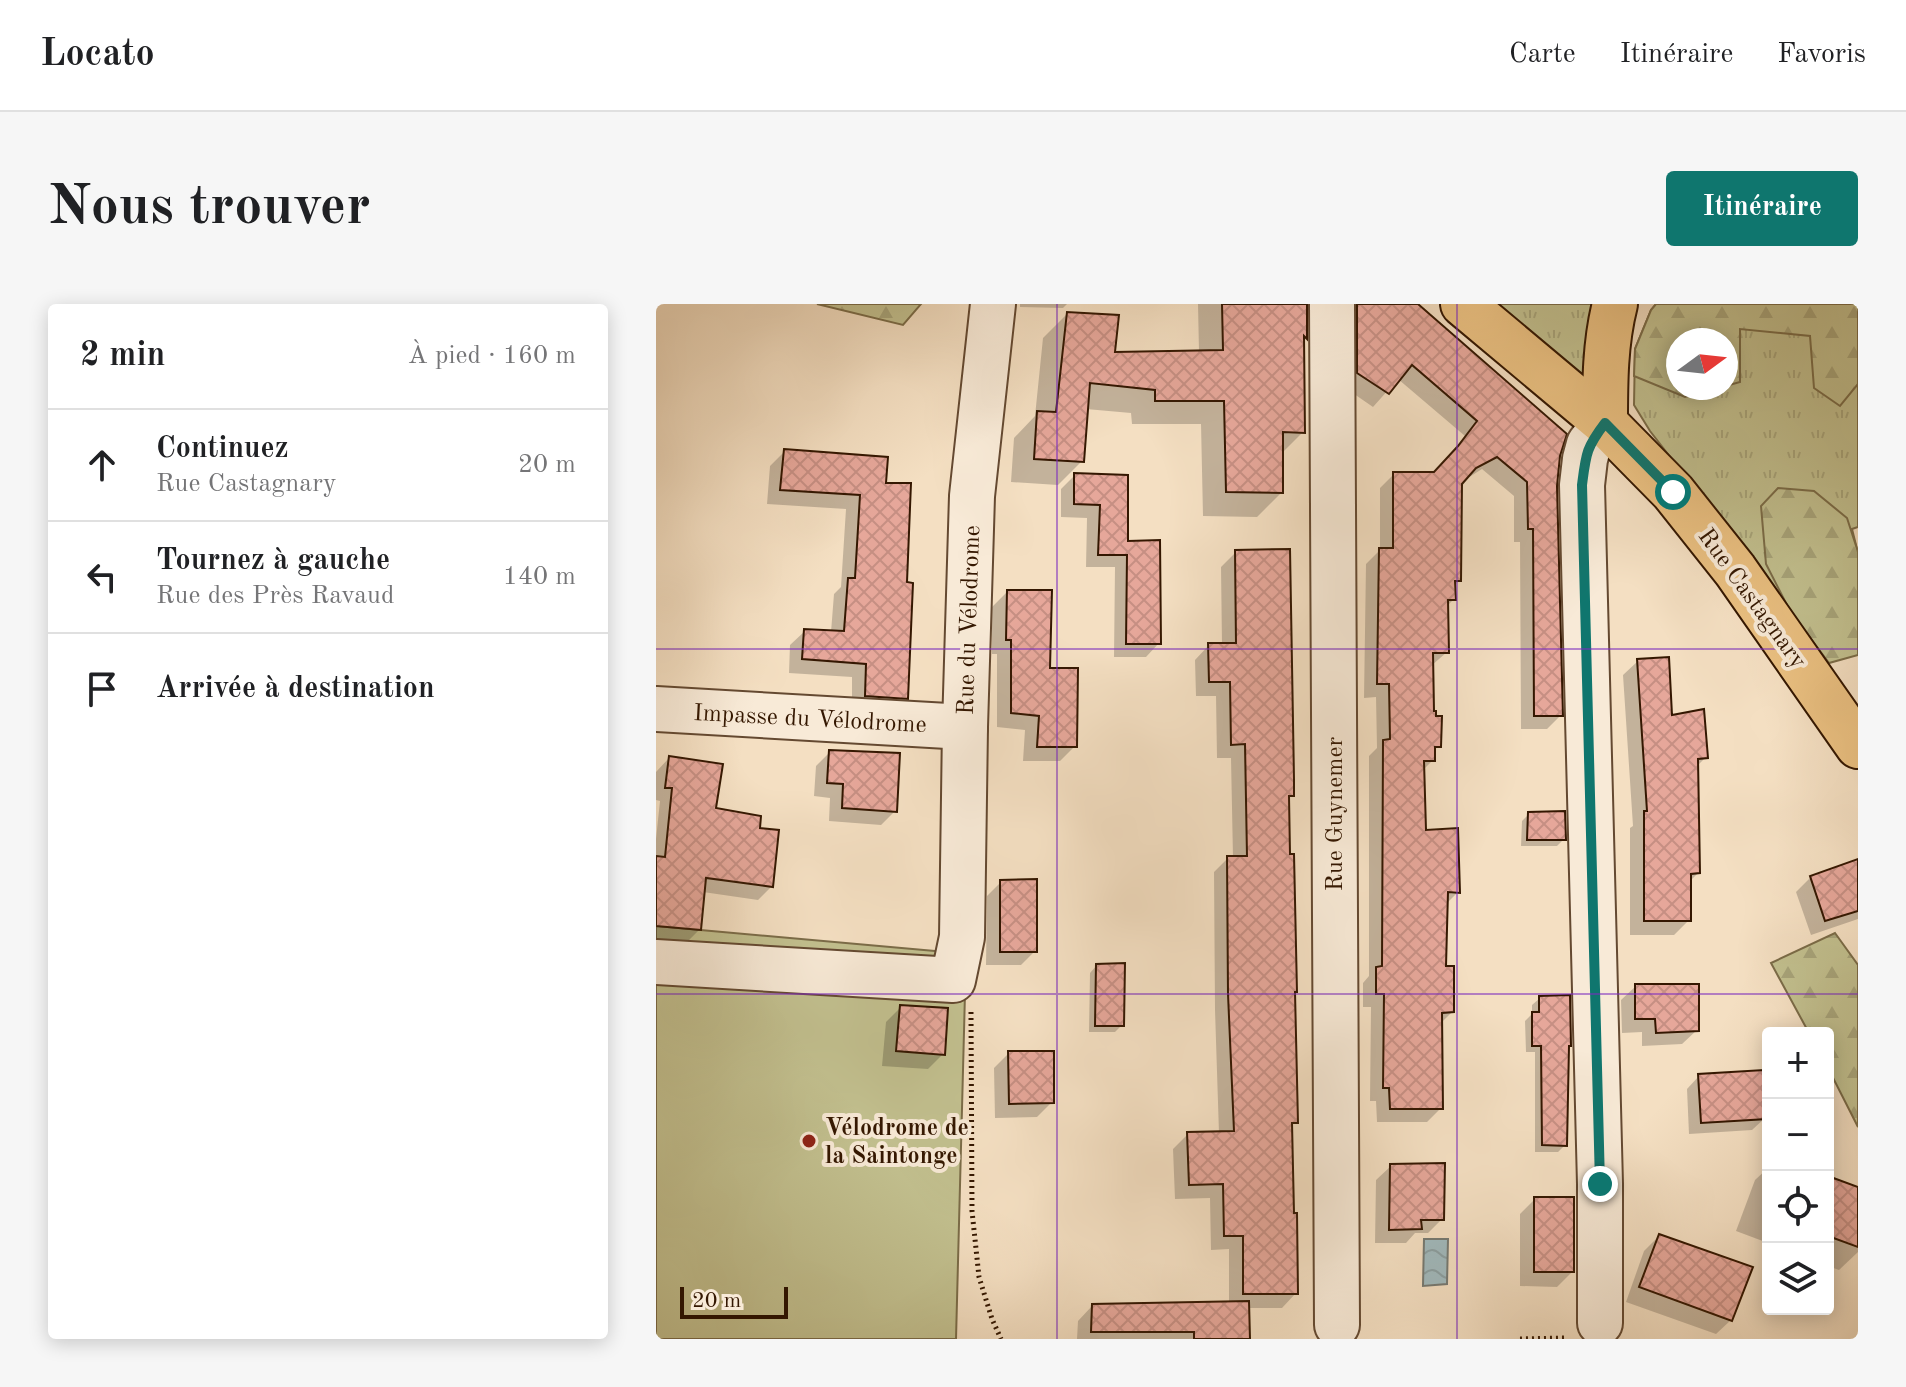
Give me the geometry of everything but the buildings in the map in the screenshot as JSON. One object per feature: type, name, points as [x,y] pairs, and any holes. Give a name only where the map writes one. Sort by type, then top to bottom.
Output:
[{"type":"main road","name":"Rue Castagnary","points":[[1463,304],[1605,423],[1673,492],[1788,643],[1858,746]]},
{"type":"main road","points":[[1605,423],[1606,359],[1615,304]]},
{"type":"street","name":"Rue du Vélodrome","points":[[656,962],[953,980],[962,937],[972,496],[993,304]]},
{"type":"street","name":"Rue Guynemer","points":[[1332,304],[1337,1325]]},
{"type":"street","points":[[1600,1323],[1600,1184],[1582,485],[1589,444],[1605,423]]},
{"type":"street","name":"Impasse du Vélodrome","points":[[656,709],[965,727]]},
{"type":"path","points":[[971,1008],[974,1224],[979,1277],[1001,1339]]},
{"type":"green space","points":[[817,304],[921,304],[903,325]]},
{"type":"green space","points":[[1478,304],[1595,304],[1591,396]]},
{"type":"green space","points":[[1656,304],[1858,304],[1858,527],[1852,529],[1858,553],[1790,611],[1650,431],[1634,405],[1635,349]]},
{"type":"green space","points":[[1656,304],[1858,304],[1858,384],[1840,406],[1814,388],[1810,336],[1740,329],[1738,383],[1738,328],[1666,328],[1666,389],[1634,376],[1635,349]]},
{"type":"green space","points":[[1778,488],[1814,491],[1847,518],[1858,552],[1858,655],[1829,663],[1790,611],[1766,564],[1761,506]]},
{"type":"green space","name":"Vélodrome de la Saintonge","points":[[656,926],[966,955],[956,1339],[656,1339]]},
{"type":"green space","points":[[1835,933],[1858,965],[1858,1127],[1834,1080],[1834,1027],[1806,1027],[1771,963]]},
{"type":"water","points":[[1424,1239],[1448,1239],[1447,1284],[1423,1286]]},
{"type":"place","name":"Vélodrome de la Saintonge","points":[[809,1141]]},
{"type":"route","points":[[1600,1184],[1582,485],[1589,444],[1605,423],[1673,492]]}]
